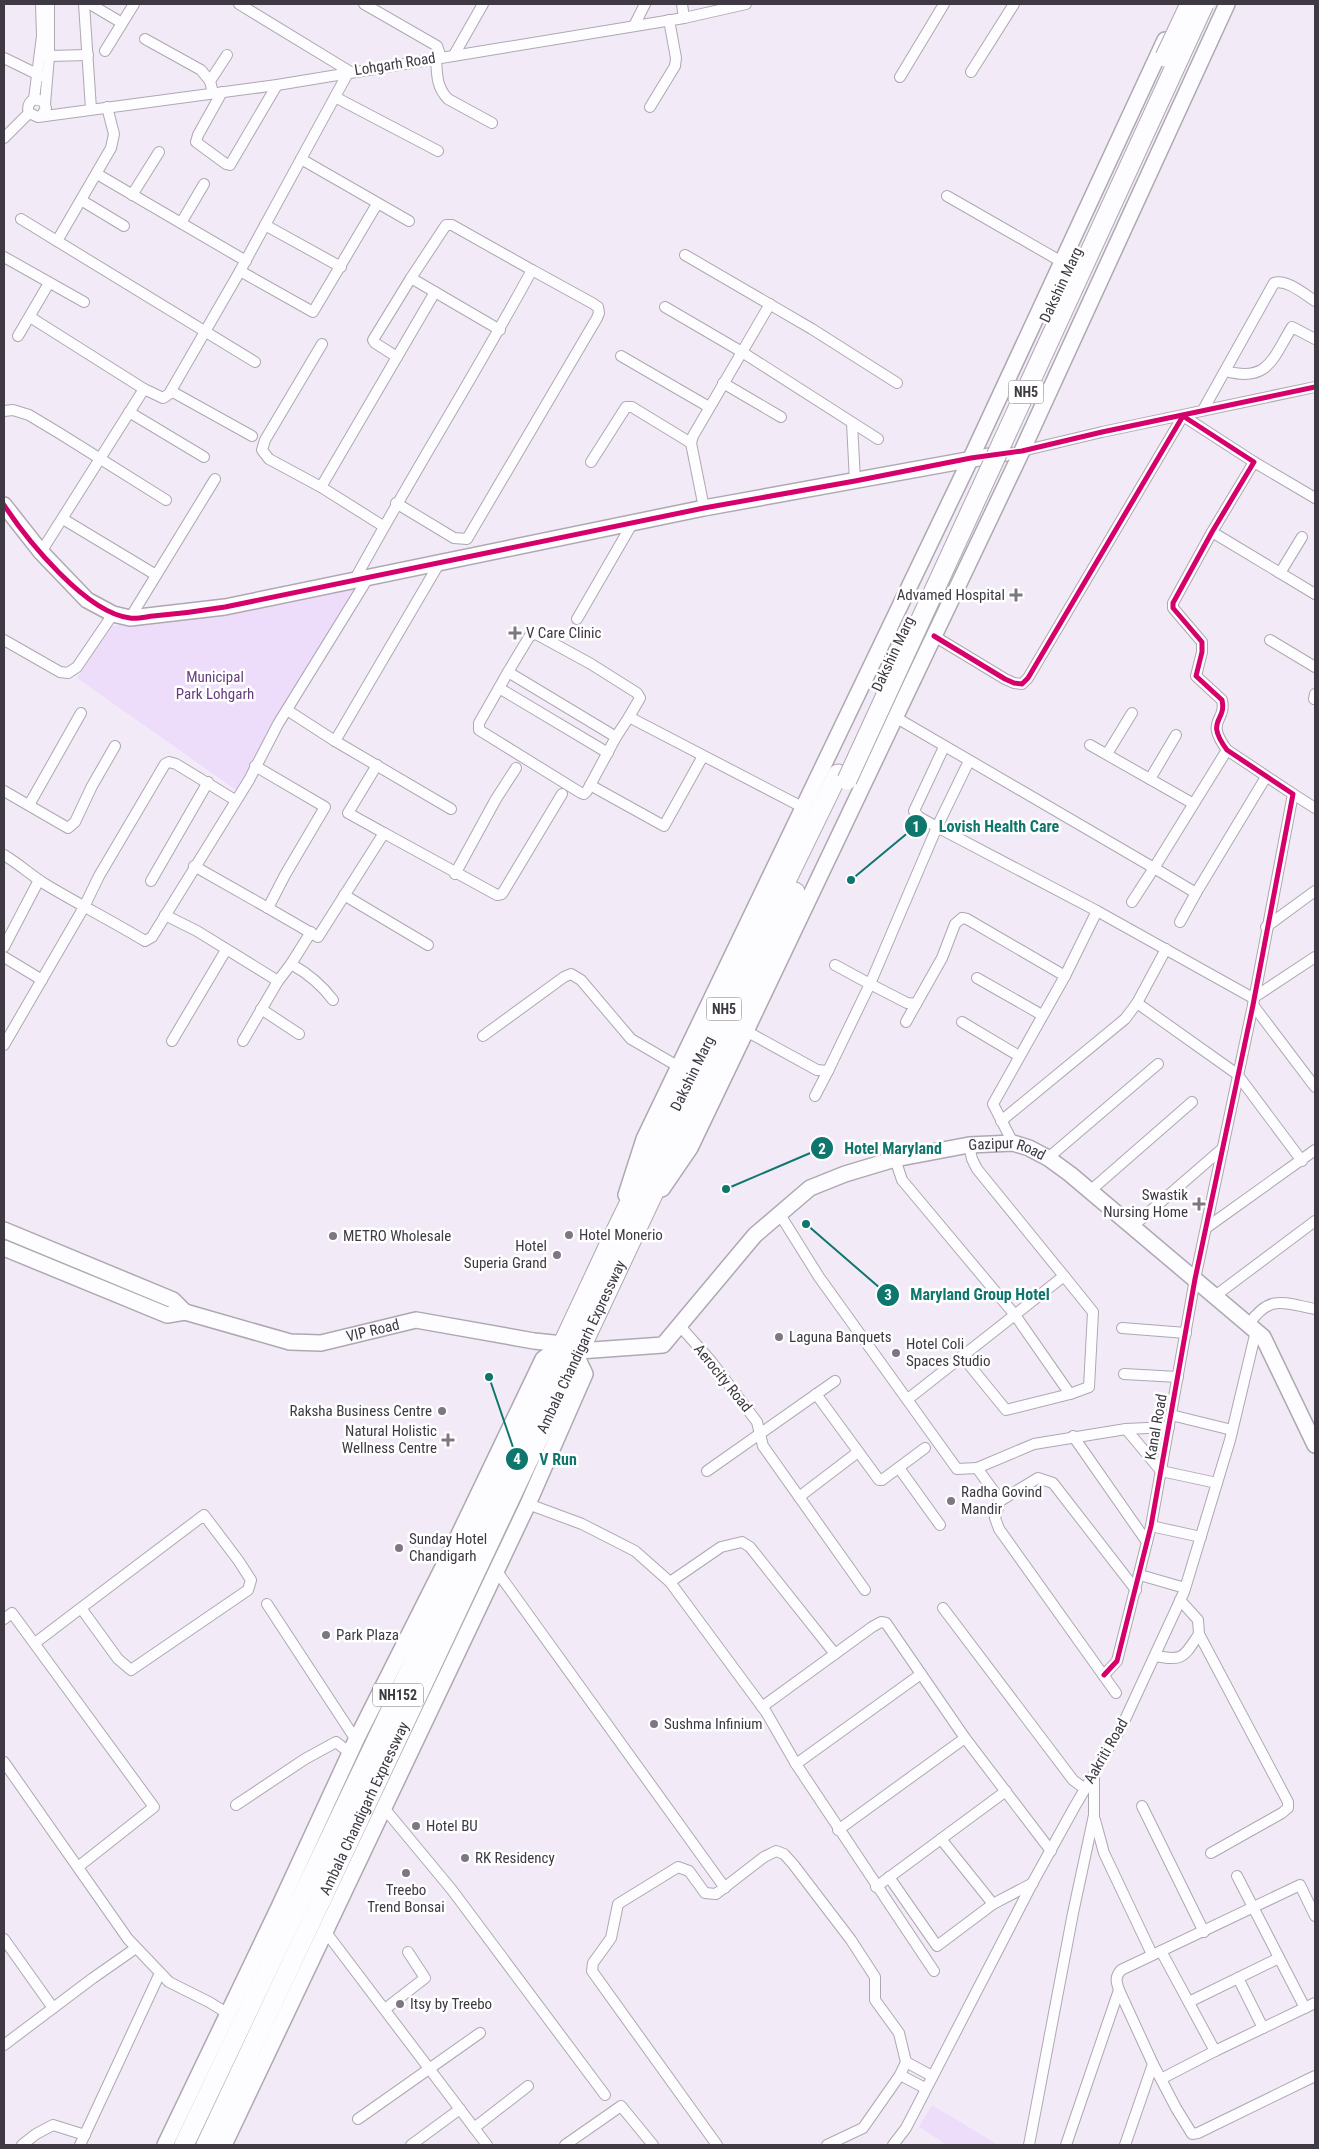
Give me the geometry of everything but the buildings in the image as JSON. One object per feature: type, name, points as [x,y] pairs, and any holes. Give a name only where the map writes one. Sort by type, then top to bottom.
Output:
[{"type":"highway","name":"Dakshin Marg","points":[[610,1244],[842,777],[1190,4]]},
{"type":"highway","name":"NH5","points":[[638,1225],[842,777],[1204,4]]},
{"type":"highway","name":"Ambala Chandigarh Expressway","points":[[184,2145],[573,1351],[638,1225]]},
{"type":"highway","name":"Ambala Chandigarh Expressway","points":[[206,2145],[573,1351],[610,1244]]},
{"type":"street","points":[[84,4],[92,109]]},
{"type":"street","points":[[90,4],[117,20]]},
{"type":"street","points":[[105,51],[134,4]]},
{"type":"street","points":[[30,317],[144,389],[163,398],[171,391],[246,261],[349,71],[239,4]]},
{"type":"street","points":[[364,4],[437,46],[438,84],[442,93],[492,123]]},
{"type":"street","points":[[454,55],[483,4]]},
{"type":"street","points":[[634,26],[645,4]]},
{"type":"street","points":[[682,4],[684,18]]},
{"type":"street","name":"Lohgarh Road","points":[[44,109],[92,109],[277,85],[349,71],[684,18],[746,4]]},
{"type":"street","points":[[900,77],[944,4]]},
{"type":"street","points":[[971,72],[1014,4]]},
{"type":"street","name":"NH152","points":[[610,1244],[644,1139],[971,458],[1182,4]]},
{"type":"street","name":"Dakshin Marg","points":[[638,1225],[690,1148],[1022,451],[1227,4]]},
{"type":"street","points":[[43,5],[49,56],[44,109]]},
{"type":"street","points":[[34,99],[42,36],[43,5]]},
{"type":"street","points":[[650,107],[676,66],[669,20]]},
{"type":"street","points":[[146,39],[201,70],[218,92],[196,142],[226,164],[230,165],[234,161],[277,85]]},
{"type":"street","points":[[49,56],[88,55]]},
{"type":"street","points":[[210,81],[227,55]]},
{"type":"street","points":[[4,58],[36,75],[47,78]]},
{"type":"street","points":[[335,97],[438,151]]},
{"type":"street","points":[[29,114],[27,108],[29,102],[34,99],[40,99],[44,109]]},
{"type":"street","points":[[57,241],[97,174],[114,141],[108,107]]},
{"type":"street","points":[[29,114],[33,116],[44,109]]},
{"type":"street","points":[[4,138],[29,114]]},
{"type":"street","points":[[132,194],[159,152]]},
{"type":"street","points":[[301,159],[409,221]]},
{"type":"street","points":[[97,174],[246,261]]},
{"type":"street","points":[[181,223],[204,184]]},
{"type":"street","points":[[947,196],[1062,262]]},
{"type":"street","points":[[82,200],[124,226]]},
{"type":"street","points":[[240,271],[314,312],[377,204]]},
{"type":"street","points":[[21,219],[255,362]]},
{"type":"street","points":[[396,503],[454,538],[466,539],[577,352],[599,313],[598,308],[448,224],[443,227],[373,340],[375,344],[397,357]]},
{"type":"street","points":[[265,225],[341,267]]},
{"type":"street","points":[[686,255],[770,304],[897,383]]},
{"type":"street","points":[[4,257],[84,302]]},
{"type":"street","points":[[4,855],[39,880],[145,941],[152,937],[194,866],[249,780],[255,766],[361,580],[396,503],[500,330],[532,270]]},
{"type":"street","points":[[411,278],[500,330]]},
{"type":"street","points":[[1203,410],[1274,283],[1280,281],[1286,283],[1315,301]]},
{"type":"street","points":[[18,336],[49,283]]},
{"type":"street","points":[[322,487],[436,292]]},
{"type":"street","points":[[704,508],[691,443],[709,407],[770,304]]},
{"type":"street","points":[[665,307],[742,352],[878,439]]},
{"type":"street","points":[[1226,371],[1248,376],[1263,370],[1269,364],[1292,327],[1315,339]]},
{"type":"street","points":[[322,344],[265,440],[262,450],[269,458],[322,487],[384,526]]},
{"type":"street","points":[[621,356],[709,407]]},
{"type":"street","points":[[723,383],[781,417]]},
{"type":"street","points":[[4,504],[41,552],[87,600],[113,614],[130,618],[225,607],[704,508],[971,458],[1022,451],[1315,387]]},
{"type":"street","points":[[41,552],[144,389]]},
{"type":"street","points":[[171,391],[252,436]]},
{"type":"street","points":[[591,462],[626,407],[632,407],[691,443]]},
{"type":"street","points":[[4,411],[14,410],[29,416],[166,500]]},
{"type":"street","points":[[129,412],[204,457]]},
{"type":"street","points":[[1183,416],[1254,462],[1315,498]]},
{"type":"street","points":[[934,636],[1006,679],[1022,684],[1028,678],[1183,416]]},
{"type":"street","points":[[852,423],[855,481]]},
{"type":"street","points":[[1254,462],[1212,532],[1172,608],[1202,642],[1202,652],[1196,676],[1222,700],[1223,704],[1216,723],[1216,732],[1226,750],[1315,808]]},
{"type":"street","points":[[130,618],[215,479]]},
{"type":"street","points":[[63,519],[156,575]]},
{"type":"street","points":[[577,619],[632,524]]},
{"type":"street","points":[[1212,532],[1315,594]]},
{"type":"street","points":[[1280,573],[1302,537]]},
{"type":"street","points":[[335,741],[440,562]]},
{"type":"street","points":[[4,640],[60,672],[68,673],[77,667],[113,614]]},
{"type":"street","points":[[534,634],[591,664],[637,693],[640,698],[584,794],[576,791],[479,730],[478,723],[508,672],[529,637],[534,634]]},
{"type":"street","points":[[1270,640],[1315,667]]},
{"type":"street","points":[[508,672],[616,737]]},
{"type":"street","points":[[499,688],[608,753]]},
{"type":"street","points":[[287,710],[335,741],[450,809]]},
{"type":"street","points":[[30,805],[81,713]]},
{"type":"street","points":[[1107,754],[1132,713]]},
{"type":"street","points":[[629,717],[804,808]]},
{"type":"street","points":[[896,717],[944,747],[1196,893]]},
{"type":"street","points":[[1150,779],[1176,735]]},
{"type":"street","points":[[1090,745],[1192,804]]},
{"type":"street","points":[[4,790],[68,828],[75,822],[92,786],[115,746]]},
{"type":"street","points":[[944,747],[914,811],[919,817],[1098,911],[1253,1001],[1315,1087]]},
{"type":"street","points":[[1132,902],[1226,750]]},
{"type":"street","points":[[590,785],[664,826],[703,756]]},
{"type":"street","points":[[815,1096],[870,984],[937,827],[970,761]]},
{"type":"street","points":[[6,1039],[42,980],[84,907],[99,876],[165,764],[169,762],[176,764],[235,800]]},
{"type":"street","points":[[376,765],[348,813],[455,874],[497,895],[502,894],[562,794]]},
{"type":"street","points":[[255,766],[325,807],[268,908]]},
{"type":"street","points":[[455,874],[496,799],[516,768]]},
{"type":"street","points":[[1180,922],[1266,777]]},
{"type":"street","points":[[151,881],[208,782]]},
{"type":"street","name":"Kanal Road","points":[[1104,1675],[1117,1661],[1140,1577],[1151,1526],[1196,1279],[1293,794]]},
{"type":"street","points":[[194,866],[318,937],[384,833]]},
{"type":"street","points":[[4,947],[39,880]]},
{"type":"street","points":[[1266,927],[1315,891]]},
{"type":"street","points":[[344,895],[428,944]]},
{"type":"street","points":[[1013,1143],[1000,1121],[993,1104],[1065,976],[1098,911]]},
{"type":"street","points":[[165,915],[198,931],[278,981]]},
{"type":"street","points":[[906,1022],[942,958],[955,924],[962,918],[968,919],[1065,976]]},
{"type":"street","points":[[242,1041],[278,981],[311,932]]},
{"type":"street","points":[[1000,1121],[1117,1028],[1137,1003],[1166,949]]},
{"type":"street","points":[[172,1041],[226,950]]},
{"type":"street","points":[[4,957],[42,980]]},
{"type":"street","points":[[1253,1001],[1313,962]]},
{"type":"street","points":[[291,964],[307,973],[322,985],[333,1000]]},
{"type":"street","points":[[835,965],[906,1003],[916,1004]]},
{"type":"street","points":[[483,1036],[564,977],[571,974],[582,980],[631,1038],[679,1067]]},
{"type":"street","points":[[977,978],[1042,1015]]},
{"type":"street","points":[[1137,1003],[1237,1074],[1302,1161]]},
{"type":"street","points":[[261,1009],[299,1034]]},
{"type":"street","points":[[962,1022],[1019,1056]]},
{"type":"street","points":[[746,1031],[817,1070],[828,1071]]},
{"type":"street","points":[[1048,1158],[1158,1064]]},
{"type":"street","points":[[1090,1191],[1192,1102]]},
{"type":"street","name":"Gazipur Road","points":[[573,1351],[663,1345],[755,1234],[810,1188],[845,1174],[895,1159],[969,1145],[1013,1143],[1029,1148],[1048,1158],[1196,1279],[1263,1337],[1315,1445]]},
{"type":"street","points":[[962,1356],[1006,1410],[1070,1394],[1089,1387],[1093,1312],[977,1169],[972,1159],[969,1145]]},
{"type":"street","points":[[1132,1227],[1223,1148]]},
{"type":"street","points":[[1206,1228],[1315,1150]]},
{"type":"street","points":[[895,1159],[902,1180],[1015,1315],[1070,1394]]},
{"type":"street","points":[[779,1213],[819,1277],[957,1469],[977,1468],[1034,1444],[1073,1436],[1126,1429],[1169,1427]]},
{"type":"street","points":[[1216,1296],[1315,1221]]},
{"type":"street","points":[[4,1230],[173,1300],[185,1312]]},
{"type":"street","points":[[4,1248],[167,1315],[185,1312]]},
{"type":"street","points":[[908,1399],[1064,1276]]},
{"type":"street","points":[[1252,1327],[1258,1310],[1279,1302],[1315,1309]]},
{"type":"street","name":"VIP Road","points":[[185,1312],[290,1342],[321,1342],[416,1320],[534,1341],[573,1351]]},
{"type":"street","name":"Aerocity Road","points":[[679,1325],[711,1361],[757,1422],[763,1446],[865,1590]]},
{"type":"street","name":"Aakriti Road","points":[[893,2145],[906,2128],[1033,1882],[1122,1726],[1180,1600],[1232,1430],[1252,1327]]},
{"type":"street","points":[[1122,1328],[1186,1333]]},
{"type":"street","points":[[165,2145],[279,1907],[353,1746],[463,1526],[543,1359],[573,1351],[585,1374],[528,1504],[224,2145]]},
{"type":"street","points":[[1124,1374],[1178,1377]]},
{"type":"street","points":[[707,1471],[835,1380]]},
{"type":"street","points":[[816,1394],[879,1480],[882,1480],[925,1448]]},
{"type":"street","points":[[1171,1415],[1232,1430]]},
{"type":"street","points":[[1126,1429],[1161,1471],[1217,1483]]},
{"type":"street","points":[[1073,1436],[1147,1542]]},
{"type":"street","points":[[799,1497],[858,1452]]},
{"type":"street","points":[[899,1468],[940,1525]]},
{"type":"street","points":[[977,1468],[1000,1502]]},
{"type":"street","points":[[1116,1693],[996,1525],[995,1518],[1000,1502],[1038,1478],[1053,1483],[1136,1590]]},
{"type":"street","points":[[528,1504],[582,1524],[635,1551],[670,1582],[762,1707],[838,1830],[934,1971]]},
{"type":"street","points":[[35,1643],[81,1608],[204,1515],[251,1580],[248,1590],[131,1670],[118,1659],[81,1608]]},
{"type":"street","points":[[1151,1526],[1200,1537]]},
{"type":"street","points":[[670,1582],[721,1547],[742,1542],[750,1547],[835,1654]]},
{"type":"street","points":[[496,1570],[725,1888]]},
{"type":"street","points":[[1140,1577],[1185,1588]]},
{"type":"street","points":[[1180,1600],[1198,1620],[1199,1634],[1288,1802],[1288,1808],[1282,1813],[1211,1853]]},
{"type":"street","points":[[267,1604],[353,1746]]},
{"type":"street","points":[[943,1608],[1073,1780],[1085,1789]]},
{"type":"street","points":[[4,1619],[12,1613],[154,1807],[78,1867]]},
{"type":"street","points":[[762,1707],[876,1625],[881,1622],[886,1623],[965,1738],[1051,1851]]},
{"type":"street","points":[[1155,1656],[1176,1659],[1183,1656],[1199,1634]]},
{"type":"street","points":[[796,1764],[921,1674]]},
{"type":"street","points":[[838,1830],[965,1738]]},
{"type":"street","points":[[236,1805],[305,1759],[336,1742],[353,1746]]},
{"type":"street","points":[[4,1762],[136,1948],[168,1982],[209,2002],[227,2014]]},
{"type":"street","points":[[1029,2145],[1072,1913],[1094,1815],[1094,1773]]},
{"type":"street","points":[[876,1887],[1006,1791]]},
{"type":"street","points":[[1142,1806],[1204,1932]]},
{"type":"street","points":[[384,1808],[452,1890],[605,2095]]},
{"type":"street","points":[[1094,1815],[1104,1853],[1150,1950]]},
{"type":"street","points":[[941,1839],[993,1904]]},
{"type":"street","points":[[717,2145],[592,1971],[593,1963],[611,1938],[618,1904],[678,1866],[689,1871],[705,1893],[716,1894],[771,1852],[780,1852],[788,1858],[852,1940],[875,1977],[875,2000],[899,2033],[906,2062],[900,2075],[863,2128],[827,2145]]},
{"type":"street","points":[[1237,1876],[1305,2008]]},
{"type":"street","points":[[889,1877],[937,1946],[993,1904],[1033,1882]]},
{"type":"street","points":[[1315,1916],[1300,1885],[1121,1970],[1116,1980],[1153,2064],[1192,2134],[1198,2133],[1315,2076]]},
{"type":"street","points":[[325,1931],[487,2145]]},
{"type":"street","points":[[4,1939],[53,2008]]},
{"type":"street","points":[[6,2040],[136,1948]]},
{"type":"street","points":[[1161,1951],[1215,2051]]},
{"type":"street","points":[[385,2009],[425,1978],[408,1952]]},
{"type":"street","points":[[1189,2002],[1279,1958]]},
{"type":"street","points":[[80,2145],[160,1973]]},
{"type":"street","points":[[1238,1978],[1263,2028]]},
{"type":"street","points":[[1066,2145],[1119,1990]]},
{"type":"street","points":[[1161,2079],[1315,2002]]},
{"type":"street","points":[[358,2119],[480,2033]]},
{"type":"street","points":[[906,2062],[932,2076]]},
{"type":"street","points":[[1128,2144],[1153,2064]]},
{"type":"street","points":[[900,2075],[926,2088]]},
{"type":"street","points":[[474,2128],[528,2086]]},
{"type":"street","points":[[569,2144],[621,2106],[653,2145]]},
{"type":"street","points":[[411,2145],[460,2110]]},
{"type":"street","points":[[22,2145],[36,2134],[53,2125],[85,2135]]},
{"type":"green space","name":"Municipal Park Lohgarh","points":[[357,587],[236,790],[77,678],[112,626],[245,609]]},
{"type":"green space","points":[[932,2105],[998,2145],[947,2145],[919,2127]]},
{"type":"cycle path","points":[[4,505],[42,555],[77,589],[95,603],[113,613],[130,618],[138,618],[225,607],[704,508],[971,458],[1022,451],[1315,387]]},
{"type":"cycle path","points":[[934,636],[1005,679],[1022,684],[1028,678],[1183,416],[1254,462],[1212,532],[1173,603],[1173,608],[1202,642],[1202,652],[1196,676],[1222,700],[1222,713],[1217,726],[1220,740],[1227,750],[1293,794],[1253,1005],[1195,1279],[1151,1526],[1117,1661],[1104,1675]]},
{"type":"place","name":"Advamed Hospital","points":[[1016,595]]},
{"type":"place","name":"V Care Clinic","points":[[515,633]]},
{"type":"place","name":"Lovish Health Care","points":[[851,880]]},
{"type":"place","name":"Hotel Maryland","points":[[726,1189]]},
{"type":"place","name":"Swastik Nursing Home","points":[[1199,1204]]},
{"type":"place","name":"Maryland Group Hotel","points":[[806,1224]]},
{"type":"place","name":"Hotel Monerio","points":[[569,1235]]},
{"type":"place","name":"METRO Wholesale","points":[[333,1236]]},
{"type":"place","name":"Hotel Superia Grand","points":[[557,1255]]},
{"type":"place","name":"Laguna Banquets","points":[[779,1337]]},
{"type":"place","name":"Hotel Coli Spaces Studio","points":[[896,1353]]},
{"type":"place","name":"V Run","points":[[489,1377]]},
{"type":"place","name":"Raksha Business Centre","points":[[442,1411]]},
{"type":"place","name":"Natural Holistic Wellness Centre","points":[[448,1440]]},
{"type":"place","name":"Radha Govind Mandir","points":[[951,1501]]},
{"type":"place","name":"Sunday Hotel Chandigarh","points":[[399,1548]]},
{"type":"place","name":"Park Plaza","points":[[326,1635]]},
{"type":"place","name":"Sushma Infinium","points":[[654,1724]]},
{"type":"place","name":"Hotel BU","points":[[416,1826]]},
{"type":"place","name":"RK Residency","points":[[465,1858]]},
{"type":"place","name":"Treebo Trend Bonsai","points":[[406,1873]]},
{"type":"place","name":"Itsy by Treebo","points":[[400,2004]]}]
